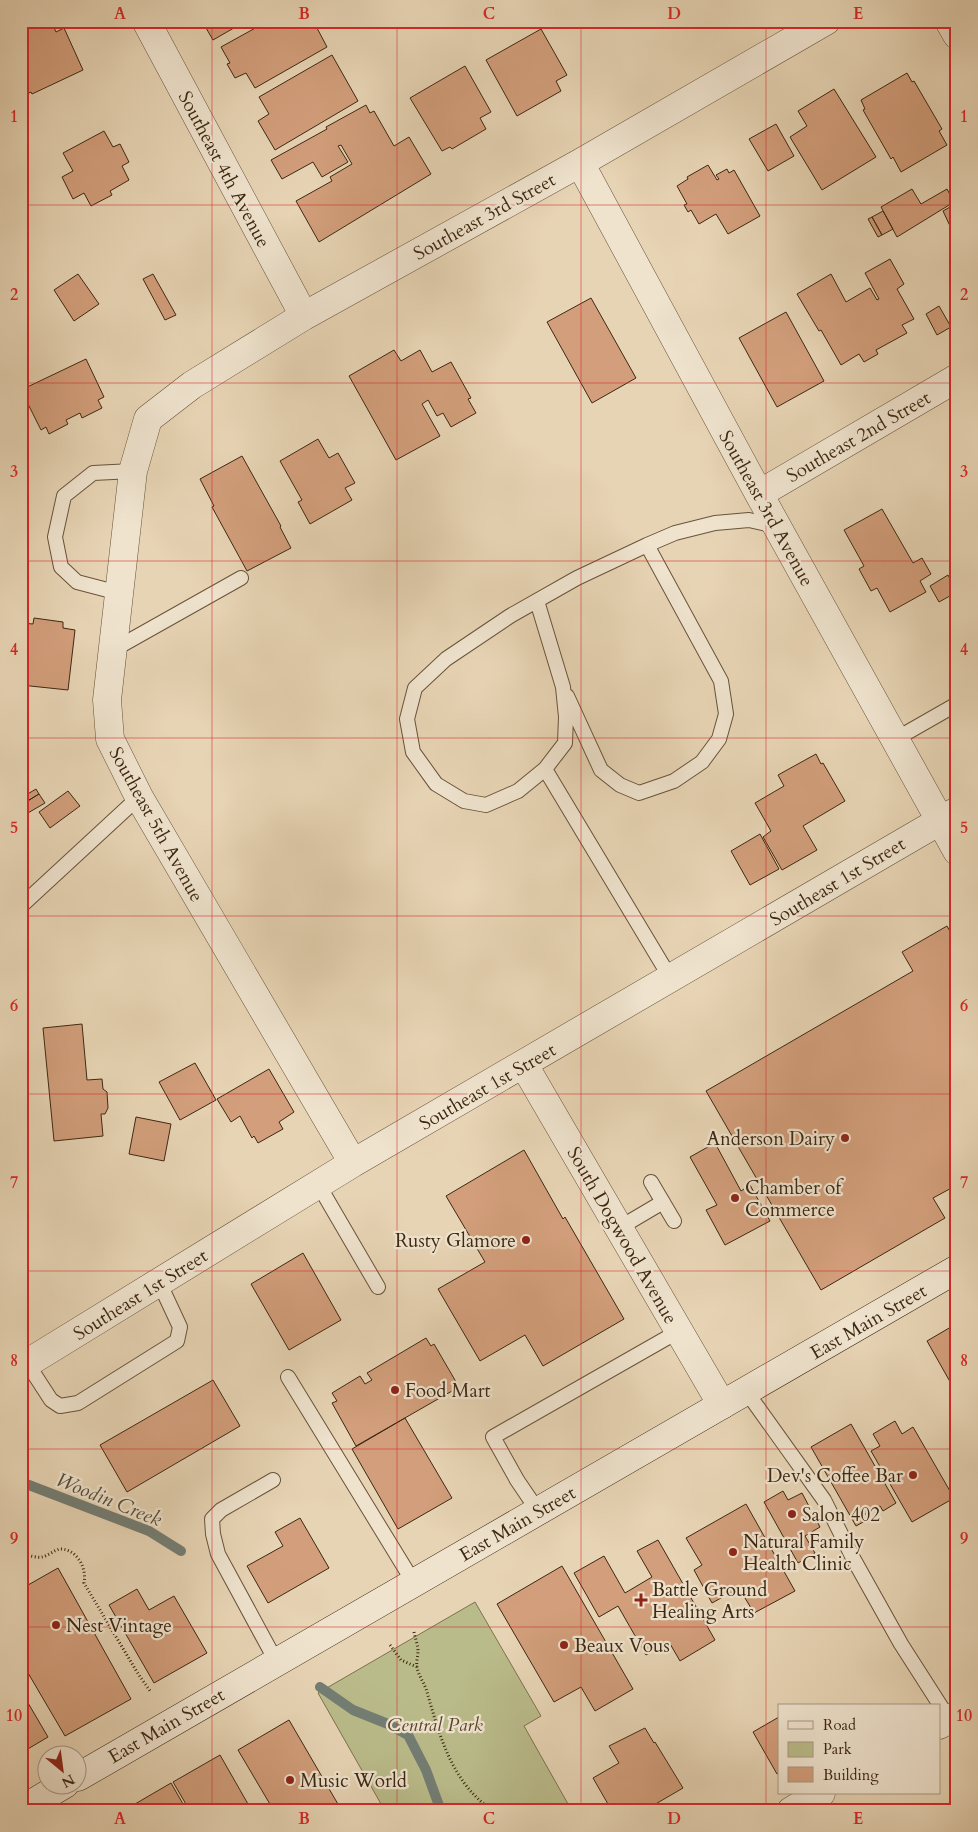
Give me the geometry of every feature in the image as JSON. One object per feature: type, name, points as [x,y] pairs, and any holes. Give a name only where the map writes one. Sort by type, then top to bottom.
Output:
[{"type":"street","name":"Southeast 4th Avenue","points":[[146,21],[304,316]]},
{"type":"street","name":"Southeast 3rd Street","points":[[148,418],[192,385],[304,316],[580,163],[826,21]]},
{"type":"street","points":[[949,21],[957,35]]},
{"type":"street","name":"Southeast 3rd Avenue","points":[[580,163],[894,740],[948,816],[957,851]]},
{"type":"street","name":"Southeast 2nd Street","points":[[759,494],[957,378]]},
{"type":"street","name":"Southeast 5th Avenue","points":[[148,418],[133,471],[107,700],[110,740],[139,797],[353,1163]]},
{"type":"street","name":"Southeast 1st Street","points":[[24,1365],[353,1163],[948,816]]},
{"type":"street","name":"South Dogwood Avenue","points":[[524,1065],[722,1405]]},
{"type":"street","name":"East Main Street","points":[[88,1771],[957,1269]]},
{"type":"street","points":[[21,1810],[48,1794]]},
{"type":"street","points":[[791,1811],[819,1794]]},
{"type":"lane","points":[[119,592],[77,582],[61,567],[55,537],[64,496],[93,473],[133,471]]},
{"type":"lane","points":[[563,687],[566,718],[565,743],[545,769],[518,791],[486,805],[464,801],[436,784],[413,752],[407,719],[415,688],[446,659],[510,616],[577,578],[675,533],[715,523],[749,520],[776,526]]},
{"type":"lane","points":[[537,601],[563,687],[602,770],[620,786],[639,792],[674,781],[702,762],[718,738],[726,714],[721,681],[646,545]]},
{"type":"lane","points":[[113,650],[241,578]]},
{"type":"lane","points":[[894,740],[957,704]]},
{"type":"lane","points":[[545,769],[671,979]]},
{"type":"lane","points":[[21,906],[139,797]]},
{"type":"lane","points":[[651,1182],[674,1221]]},
{"type":"lane","points":[[318,1184],[378,1287]]},
{"type":"lane","points":[[619,1228],[663,1202]]},
{"type":"lane","points":[[24,1365],[51,1400],[60,1406],[78,1403],[178,1341],[180,1327],[159,1282]]},
{"type":"lane","points":[[538,1511],[492,1437],[678,1331]]},
{"type":"lane","points":[[288,1377],[414,1583]]},
{"type":"lane","points":[[746,1391],[824,1500],[854,1560],[901,1644],[939,1704]]},
{"type":"lane","points":[[273,1480],[221,1510],[212,1519],[213,1534],[218,1554],[276,1661]]},
{"type":"lane","points":[[940,1706],[949,1720]]},
{"type":"path","points":[[21,1548],[26,1555],[42,1558],[59,1549],[70,1551],[80,1560],[86,1574],[84,1582],[150,1692]]},
{"type":"path","points":[[414,1632],[418,1650],[417,1667],[448,1757],[459,1777],[470,1791],[493,1811]]},
{"type":"path","points":[[390,1645],[401,1660],[417,1667]]},
{"type":"green space","name":"Central Park","points":[[475,1602],[541,1716],[524,1726],[572,1811],[385,1811],[318,1693]]},
{"type":"building","points":[[21,21],[51,21],[56,32],[64,28],[83,70],[32,94],[31,92],[21,97],[21,76],[23,75],[21,71]]},
{"type":"building","points":[[202,21],[246,21],[213,40]]},
{"type":"building","points":[[268,21],[329,21],[317,28],[327,47],[255,88],[246,73],[235,78],[227,64],[230,63],[221,47]]},
{"type":"building","points":[[541,29],[567,75],[556,81],[561,91],[517,116],[486,60]]},
{"type":"building","points":[[332,55],[358,101],[275,150],[258,121],[269,114],[259,97]]},
{"type":"building","points":[[465,66],[491,112],[480,118],[486,129],[452,149],[450,147],[442,151],[410,98]]},
{"type":"building","points":[[907,73],[912,82],[914,81],[942,129],[939,131],[947,145],[901,172],[893,157],[891,159],[863,110],[865,109],[861,100]]},
{"type":"building","points":[[834,89],[876,157],[822,190],[790,137],[807,126],[798,111]]},
{"type":"building","points":[[366,105],[370,113],[374,111],[394,146],[409,137],[431,174],[319,242],[296,201],[332,181],[330,177],[352,164],[341,145],[338,146],[348,162],[322,177],[313,162],[282,179],[271,160]]},
{"type":"building","points":[[776,124],[794,156],[768,171],[749,139]]},
{"type":"building","points":[[104,131],[113,147],[120,144],[129,162],[122,166],[129,180],[110,191],[112,195],[91,206],[84,193],[73,199],[62,177],[73,171],[63,153]]},
{"type":"building","points":[[708,165],[717,180],[719,179],[716,175],[727,169],[729,173],[734,170],[760,216],[728,234],[716,214],[699,224],[691,210],[688,212],[684,205],[687,204],[677,186],[688,179],[687,177]]},
{"type":"building","points":[[912,189],[921,204],[947,189],[954,202],[897,237],[881,207]]},
{"type":"building","points":[[957,203],[957,241],[943,211]]},
{"type":"building","points":[[883,211],[893,229],[882,235],[872,217]]},
{"type":"building","points":[[872,217],[882,235],[878,237],[868,219]]},
{"type":"building","points":[[890,259],[904,284],[897,289],[914,319],[902,325],[907,333],[876,350],[878,354],[864,362],[859,354],[841,365],[797,294],[831,274],[846,302],[870,288],[877,300],[879,299],[865,273]]},
{"type":"building","points":[[78,274],[99,304],[74,321],[54,290]]},
{"type":"building","points":[[153,274],[176,315],[165,320],[143,279]]},
{"type":"building","points":[[591,298],[636,378],[592,403],[547,322]]},
{"type":"building","points":[[939,306],[951,327],[937,335],[926,314]]},
{"type":"building","points":[[786,312],[824,381],[777,407],[739,338]]},
{"type":"building","points":[[394,350],[401,361],[420,350],[432,372],[451,362],[471,398],[468,399],[476,413],[451,427],[443,413],[437,416],[428,400],[422,404],[440,436],[396,460],[349,376]]},
{"type":"building","points":[[86,359],[104,397],[98,400],[102,408],[82,418],[80,413],[66,420],[68,424],[49,434],[46,427],[41,430],[21,390]]},
{"type":"building","points":[[318,439],[329,458],[338,453],[355,483],[345,488],[352,500],[310,524],[298,502],[302,500],[280,461]]},
{"type":"building","points":[[242,456],[281,526],[291,548],[247,571],[212,507],[214,506],[200,479]]},
{"type":"building","points":[[21,507],[23,507],[23,540],[21,540]]},
{"type":"building","points":[[882,509],[913,563],[922,558],[931,574],[920,581],[926,592],[890,612],[877,588],[871,591],[859,569],[864,566],[844,530]]},
{"type":"building","points":[[21,556],[24,556],[24,587],[21,587]]},
{"type":"building","points":[[948,575],[957,592],[939,602],[930,586]]},
{"type":"building","points":[[34,618],[63,622],[63,628],[75,630],[68,690],[21,685],[21,623],[33,624]]},
{"type":"building","points":[[816,754],[845,801],[803,826],[817,850],[782,870],[763,837],[771,831],[755,803],[784,786],[778,775]]},
{"type":"building","points":[[36,789],[39,794],[21,805],[21,798]]},
{"type":"building","points":[[68,791],[80,806],[50,828],[39,812]]},
{"type":"building","points":[[39,794],[45,803],[21,817],[21,805]]},
{"type":"building","points":[[760,834],[779,869],[750,885],[731,851]]},
{"type":"building","name":"Anderson Dairy","points":[[947,926],[957,944],[957,1185],[933,1198],[945,1218],[821,1290],[706,1091],[913,971],[902,952]]},
{"type":"building","points":[[82,1024],[87,1080],[102,1079],[103,1089],[107,1092],[108,1108],[105,1114],[101,1114],[103,1136],[54,1141],[43,1028]]},
{"type":"building","points":[[195,1063],[216,1100],[180,1120],[159,1082]]},
{"type":"building","points":[[269,1069],[294,1112],[279,1122],[283,1129],[258,1143],[254,1136],[252,1138],[240,1116],[231,1122],[217,1099]]},
{"type":"building","points":[[136,1117],[171,1124],[164,1161],[129,1154]]},
{"type":"building","name":"Chamber of Commerce","points":[[715,1143],[741,1191],[750,1185],[770,1221],[725,1245],[706,1210],[717,1205],[690,1157]]},
{"type":"building","name":"Rusty Glamore","points":[[524,1150],[563,1219],[565,1217],[624,1319],[543,1366],[525,1335],[480,1361],[438,1289],[485,1262],[446,1196]]},
{"type":"building","points":[[303,1253],[341,1320],[289,1350],[251,1284]]},
{"type":"building","points":[[956,1324],[957,1326],[957,1394],[927,1341]]},
{"type":"building","name":"Food Mart","points":[[426,1338],[431,1346],[434,1344],[459,1387],[356,1446],[332,1403],[337,1401],[332,1393],[360,1376],[365,1384],[372,1380],[367,1373]]},
{"type":"building","points":[[213,1380],[240,1426],[127,1492],[100,1445]]},
{"type":"building","points":[[405,1418],[452,1498],[398,1529],[352,1449]]},
{"type":"building","name":"Dev's Coffee Bar","points":[[895,1421],[902,1434],[913,1427],[954,1498],[912,1522],[871,1451],[880,1446],[873,1434]]},
{"type":"building","points":[[851,1424],[896,1503],[883,1511],[880,1506],[862,1516],[865,1521],[856,1526],[811,1447]]},
{"type":"building","name":"Salon 402","points":[[783,1491],[788,1500],[802,1493],[820,1527],[805,1536],[815,1553],[798,1563],[764,1502]]},
{"type":"building","name":"Natural Family Health Clinic","points":[[746,1504],[795,1591],[754,1613],[739,1588],[712,1603],[694,1570],[702,1565],[686,1538]]},
{"type":"building","points":[[300,1518],[329,1568],[268,1603],[247,1566],[283,1546],[275,1532]]},
{"type":"building","name":"Battle Ground Healing Arts","points":[[658,1540],[715,1640],[680,1661],[669,1642],[646,1655],[618,1606],[599,1617],[574,1573],[604,1556],[625,1593],[652,1577],[637,1551]]},
{"type":"building","name":"Beaux Vous","points":[[562,1566],[633,1689],[595,1711],[581,1687],[554,1702],[497,1604]]},
{"type":"building","name":"Nest Vintage","points":[[58,1568],[131,1699],[65,1736],[21,1661],[21,1589]]},
{"type":"building","points":[[137,1589],[149,1610],[174,1596],[207,1653],[154,1683],[109,1605]]},
{"type":"building","points":[[21,1691],[48,1737],[21,1753]]},
{"type":"building","points":[[778,1718],[778,1774],[777,1774],[753,1732]]},
{"type":"building","name":"Music World","points":[[289,1720],[342,1811],[274,1811],[238,1750]]},
{"type":"building","points":[[645,1728],[683,1788],[647,1809],[648,1811],[612,1811],[593,1778],[619,1763],[609,1746]]},
{"type":"building","points":[[220,1755],[252,1811],[190,1811],[173,1782]]},
{"type":"building","points":[[171,1783],[187,1811],[123,1811]]},
{"type":"waterway","name":"Woodin Creek","points":[[21,1482],[149,1531],[181,1551]]},
{"type":"waterway","name":"Woodin Creek","points":[[320,1687],[353,1710],[388,1724],[408,1735],[426,1770],[441,1811]]},
{"type":"place","name":"Anderson Dairy","points":[[845,1138]]},
{"type":"place","name":"Chamber of Commerce","points":[[735,1198]]},
{"type":"place","name":"Rusty Glamore","points":[[526,1240]]},
{"type":"place","name":"Food Mart","points":[[395,1390]]},
{"type":"place","name":"Dev's Coffee Bar","points":[[913,1475]]},
{"type":"place","name":"Salon 402","points":[[792,1514]]},
{"type":"place","name":"Natural Family Health Clinic","points":[[733,1552]]},
{"type":"place","name":"Battle Ground Healing Arts","points":[[641,1600]]},
{"type":"place","name":"Nest Vintage","points":[[56,1625]]},
{"type":"place","name":"Beaux Vous","points":[[564,1645]]},
{"type":"place","name":"Music World","points":[[290,1780]]}]
